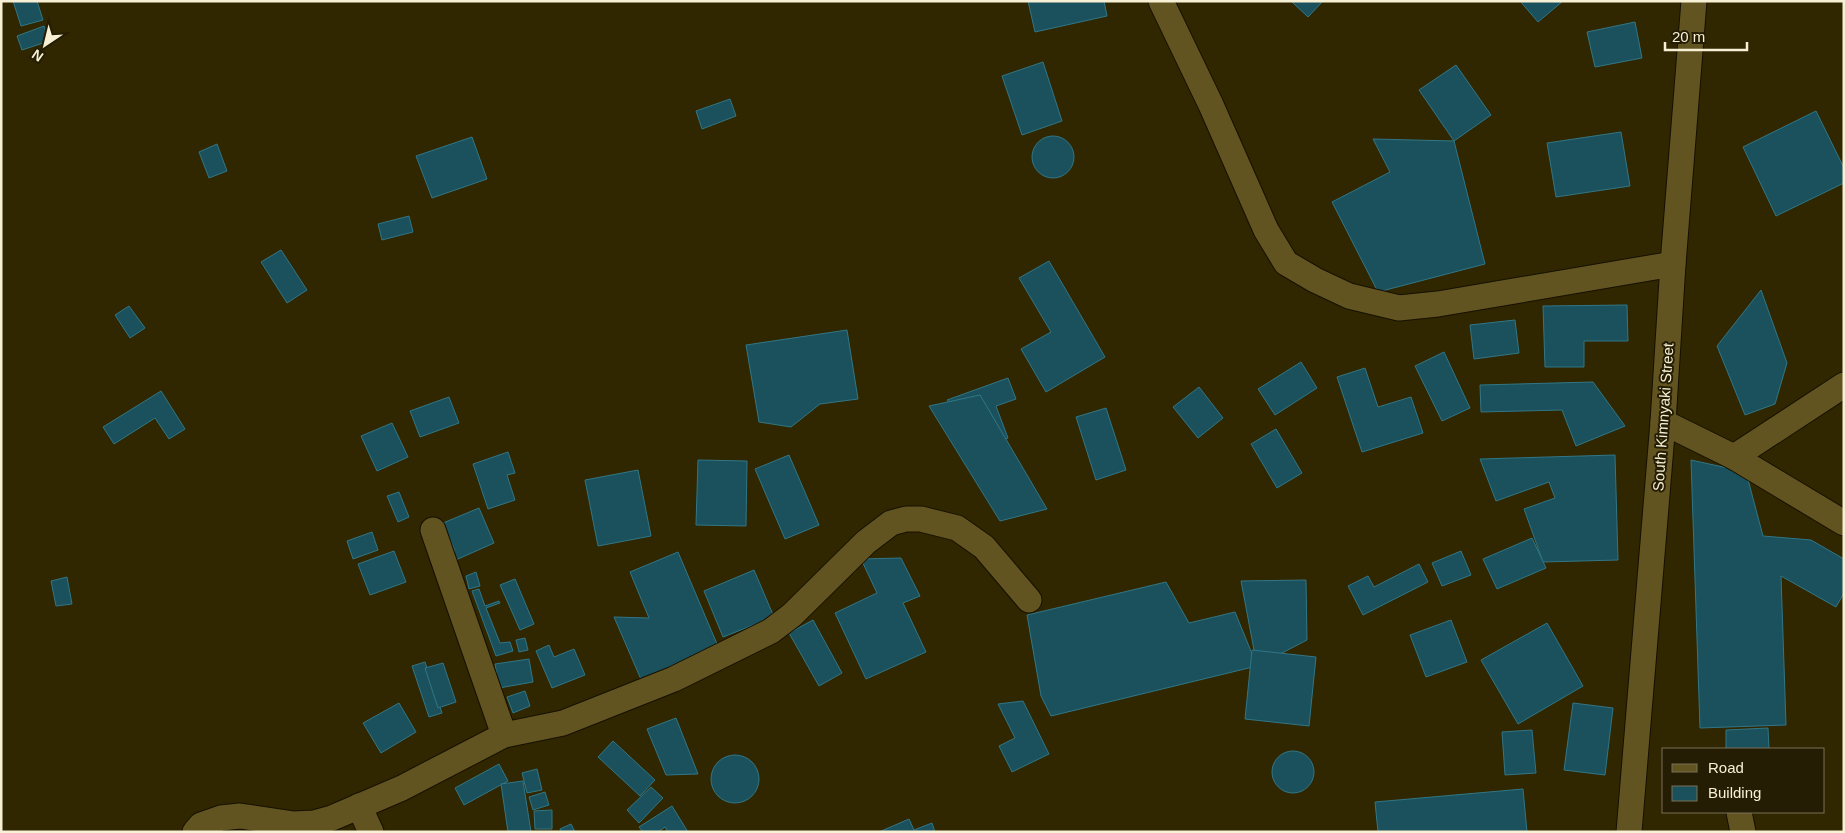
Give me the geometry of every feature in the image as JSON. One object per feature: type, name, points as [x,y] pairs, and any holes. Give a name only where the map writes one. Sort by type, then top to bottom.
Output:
[{"type":"street","points":[[1161,1],[1211,105],[1266,230],[1286,263],[1315,280],[1349,296],[1399,308],[1438,304],[1673,264]]},
{"type":"street","name":"South Kimnyaki Street","points":[[1629,832],[1663,422],[1673,264],[1694,1]]},
{"type":"street","points":[[1734,457],[1844,385]]},
{"type":"street","points":[[1663,422],[1734,457],[1844,523]]},
{"type":"street","points":[[195,832],[201,825],[221,818],[240,816],[294,824],[314,823],[402,788],[504,736],[563,723],[674,679],[771,631],[792,615],[866,542],[891,523],[906,519],[921,519],[957,528],[984,547],[1029,600]]},
{"type":"street","points":[[433,530],[504,736]]},
{"type":"street","points":[[360,806],[371,832]]},
{"type":"street","points":[[1738,813],[1743,832]]},
{"type":"building","points":[[13,1],[37,1],[43,20],[21,26]]},
{"type":"building","points":[[1028,1],[1104,1],[1107,16],[1035,32]]},
{"type":"building","points":[[1291,1],[1323,1],[1308,17]]},
{"type":"building","points":[[1520,1],[1563,1],[1538,22]]},
{"type":"building","points":[[1635,22],[1642,58],[1595,67],[1587,32]]},
{"type":"building","points":[[44,26],[49,41],[22,50],[17,36]]},
{"type":"building","points":[[1043,62],[1062,121],[1022,135],[1002,76]]},
{"type":"building","points":[[1456,65],[1491,115],[1454,141],[1419,90]]},
{"type":"building","points":[[730,99],[736,116],[702,129],[696,111]]},
{"type":"building","points":[[1816,111],[1844,168],[1844,183],[1776,216],[1743,147]]},
{"type":"building","points":[[1621,132],[1630,186],[1556,197],[1547,143]]},
{"type":"building","points":[[1057,136],[1065,139],[1071,145],[1074,157],[1071,169],[1065,175],[1049,178],[1041,175],[1035,169],[1032,153],[1035,145],[1041,139]]},
{"type":"building","points":[[472,137],[487,179],[432,198],[416,156]]},
{"type":"building","points":[[1373,139],[1454,141],[1485,264],[1378,292],[1332,202],[1390,172]]},
{"type":"building","points":[[217,144],[227,171],[209,178],[199,152]]},
{"type":"building","points":[[409,216],[413,232],[382,240],[378,224]]},
{"type":"building","points":[[281,250],[307,290],[287,303],[261,262]]},
{"type":"building","points":[[1049,261],[1105,357],[1046,392],[1021,349],[1051,332],[1019,278]]},
{"type":"building","points":[[1761,290],[1787,363],[1775,404],[1745,415],[1717,346]]},
{"type":"building","points":[[1627,305],[1628,341],[1584,341],[1584,367],[1545,367],[1543,306]]},
{"type":"building","points":[[129,306],[145,328],[130,338],[115,315]]},
{"type":"building","points":[[1515,320],[1519,353],[1474,359],[1470,325]]},
{"type":"building","points":[[847,330],[858,399],[820,404],[791,427],[759,422],[746,345]]},
{"type":"building","points":[[1444,352],[1470,408],[1442,421],[1415,366]]},
{"type":"building","points":[[1301,362],[1317,388],[1275,415],[1258,389]]},
{"type":"building","points":[[1365,368],[1378,407],[1411,397],[1423,433],[1362,452],[1337,377]]},
{"type":"building","points":[[1008,378],[1016,399],[996,406],[1008,438],[981,448],[947,400]]},
{"type":"building","points":[[1593,382],[1625,426],[1576,446],[1562,410],[1481,412],[1480,385]]},
{"type":"building","points":[[1199,387],[1223,418],[1198,438],[1173,407]]},
{"type":"building","points":[[161,391],[185,429],[169,439],[155,418],[114,444],[103,427]]},
{"type":"building","points":[[980,395],[1047,509],[1000,521],[929,406]]},
{"type":"building","points":[[449,397],[459,423],[420,437],[410,411]]},
{"type":"building","points":[[1106,408],[1126,470],[1096,480],[1076,417]]},
{"type":"building","points":[[392,423],[408,457],[377,471],[361,436]]},
{"type":"building","points":[[1276,429],[1302,473],[1277,488],[1251,444]]},
{"type":"building","points":[[508,452],[515,473],[507,475],[515,500],[488,509],[473,464]]},
{"type":"building","points":[[789,455],[819,525],[785,539],[755,469]]},
{"type":"building","points":[[1615,455],[1618,560],[1543,562],[1524,509],[1555,498],[1549,482],[1496,501],[1480,459]]},
{"type":"building","points":[[698,460],[747,461],[746,526],[696,525]]},
{"type":"building","points":[[1691,460],[1746,472],[1763,536],[1811,540],[1844,559],[1844,593],[1836,607],[1781,576],[1786,725],[1700,728]]},
{"type":"building","points":[[638,470],[651,536],[598,546],[585,480]]},
{"type":"building","points":[[399,492],[409,517],[398,522],[387,496]]},
{"type":"building","points":[[479,508],[494,543],[449,563],[445,555],[455,551],[443,523]]},
{"type":"building","points":[[372,532],[378,550],[353,559],[347,541]]},
{"type":"building","points":[[1532,538],[1546,568],[1497,589],[1483,559]]},
{"type":"building","points":[[394,551],[406,582],[370,595],[358,564]]},
{"type":"building","points":[[1461,551],[1471,575],[1442,586],[1432,563]]},
{"type":"building","points":[[678,552],[720,651],[643,684],[614,617],[649,618],[630,572]]},
{"type":"building","points":[[901,558],[920,596],[903,603],[926,652],[866,679],[835,613],[877,593],[861,559]]},
{"type":"building","points":[[1419,564],[1428,582],[1363,615],[1348,586],[1368,576],[1374,587]]},
{"type":"building","points":[[754,570],[774,617],[723,637],[704,591]]},
{"type":"building","points":[[476,572],[480,586],[469,589],[466,576]]},
{"type":"building","points":[[67,577],[72,604],[56,606],[51,581]]},
{"type":"building","points":[[515,579],[534,624],[520,630],[500,585]]},
{"type":"building","points":[[1306,580],[1307,640],[1257,666],[1241,581]]},
{"type":"building","points":[[1166,582],[1189,623],[1235,612],[1257,666],[1051,716],[1041,696],[1027,615]]},
{"type":"building","points":[[479,589],[485,606],[499,601],[500,603],[486,608],[500,643],[510,642],[513,651],[496,656],[472,591]]},
{"type":"building","points":[[813,620],[842,673],[819,686],[789,633]]},
{"type":"building","points":[[1451,620],[1467,662],[1426,677],[1410,635]]},
{"type":"building","points":[[1547,623],[1583,686],[1518,724],[1481,660]]},
{"type":"building","points":[[525,638],[528,650],[519,652],[516,640]]},
{"type":"building","points":[[549,645],[554,657],[574,649],[585,675],[552,688],[536,651]]},
{"type":"building","points":[[1252,650],[1316,657],[1309,726],[1245,719]]},
{"type":"building","points":[[529,659],[533,682],[499,688],[495,664]]},
{"type":"building","points":[[425,662],[442,713],[429,717],[412,666]]},
{"type":"building","points":[[443,663],[456,702],[438,708],[425,668]]},
{"type":"building","points":[[525,691],[530,706],[513,713],[507,697]]},
{"type":"building","points":[[1023,701],[1049,754],[1012,772],[999,746],[1015,738],[998,704]]},
{"type":"building","points":[[399,703],[416,732],[381,753],[363,723]]},
{"type":"building","points":[[1573,703],[1613,708],[1605,775],[1564,770]]},
{"type":"building","points":[[676,718],[698,774],[666,775],[647,729]]},
{"type":"building","points":[[1768,728],[1769,748],[1726,748],[1726,730]]},
{"type":"building","points":[[1532,730],[1536,773],[1505,775],[1502,732]]},
{"type":"building","points":[[613,741],[655,780],[640,796],[598,757]]},
{"type":"building","points":[[1297,751],[1305,754],[1311,760],[1314,772],[1311,784],[1305,790],[1289,793],[1281,790],[1275,784],[1272,768],[1275,760],[1281,754]]},
{"type":"building","points":[[735,755],[744,757],[752,762],[757,770],[759,779],[757,788],[752,796],[744,801],[735,803],[726,801],[718,796],[713,788],[711,779],[713,770],[718,762],[726,757]]},
{"type":"building","points":[[499,764],[508,781],[464,805],[455,788]]},
{"type":"building","points":[[537,769],[542,790],[527,793],[522,773]]},
{"type":"building","points":[[523,781],[531,832],[508,832],[501,784]]},
{"type":"building","points":[[651,787],[663,798],[639,823],[627,810]]},
{"type":"building","points":[[1523,789],[1527,832],[1378,832],[1375,802]]},
{"type":"building","points":[[545,792],[549,805],[533,810],[529,797]]},
{"type":"building","points":[[672,806],[688,832],[668,832],[665,827],[658,832],[643,832],[639,827]]},
{"type":"building","points":[[552,810],[552,829],[535,829],[534,811]]},
{"type":"building","points":[[909,819],[914,830],[932,823],[935,832],[879,832]]},
{"type":"building","points":[[571,824],[575,832],[561,832],[560,829]]}]
